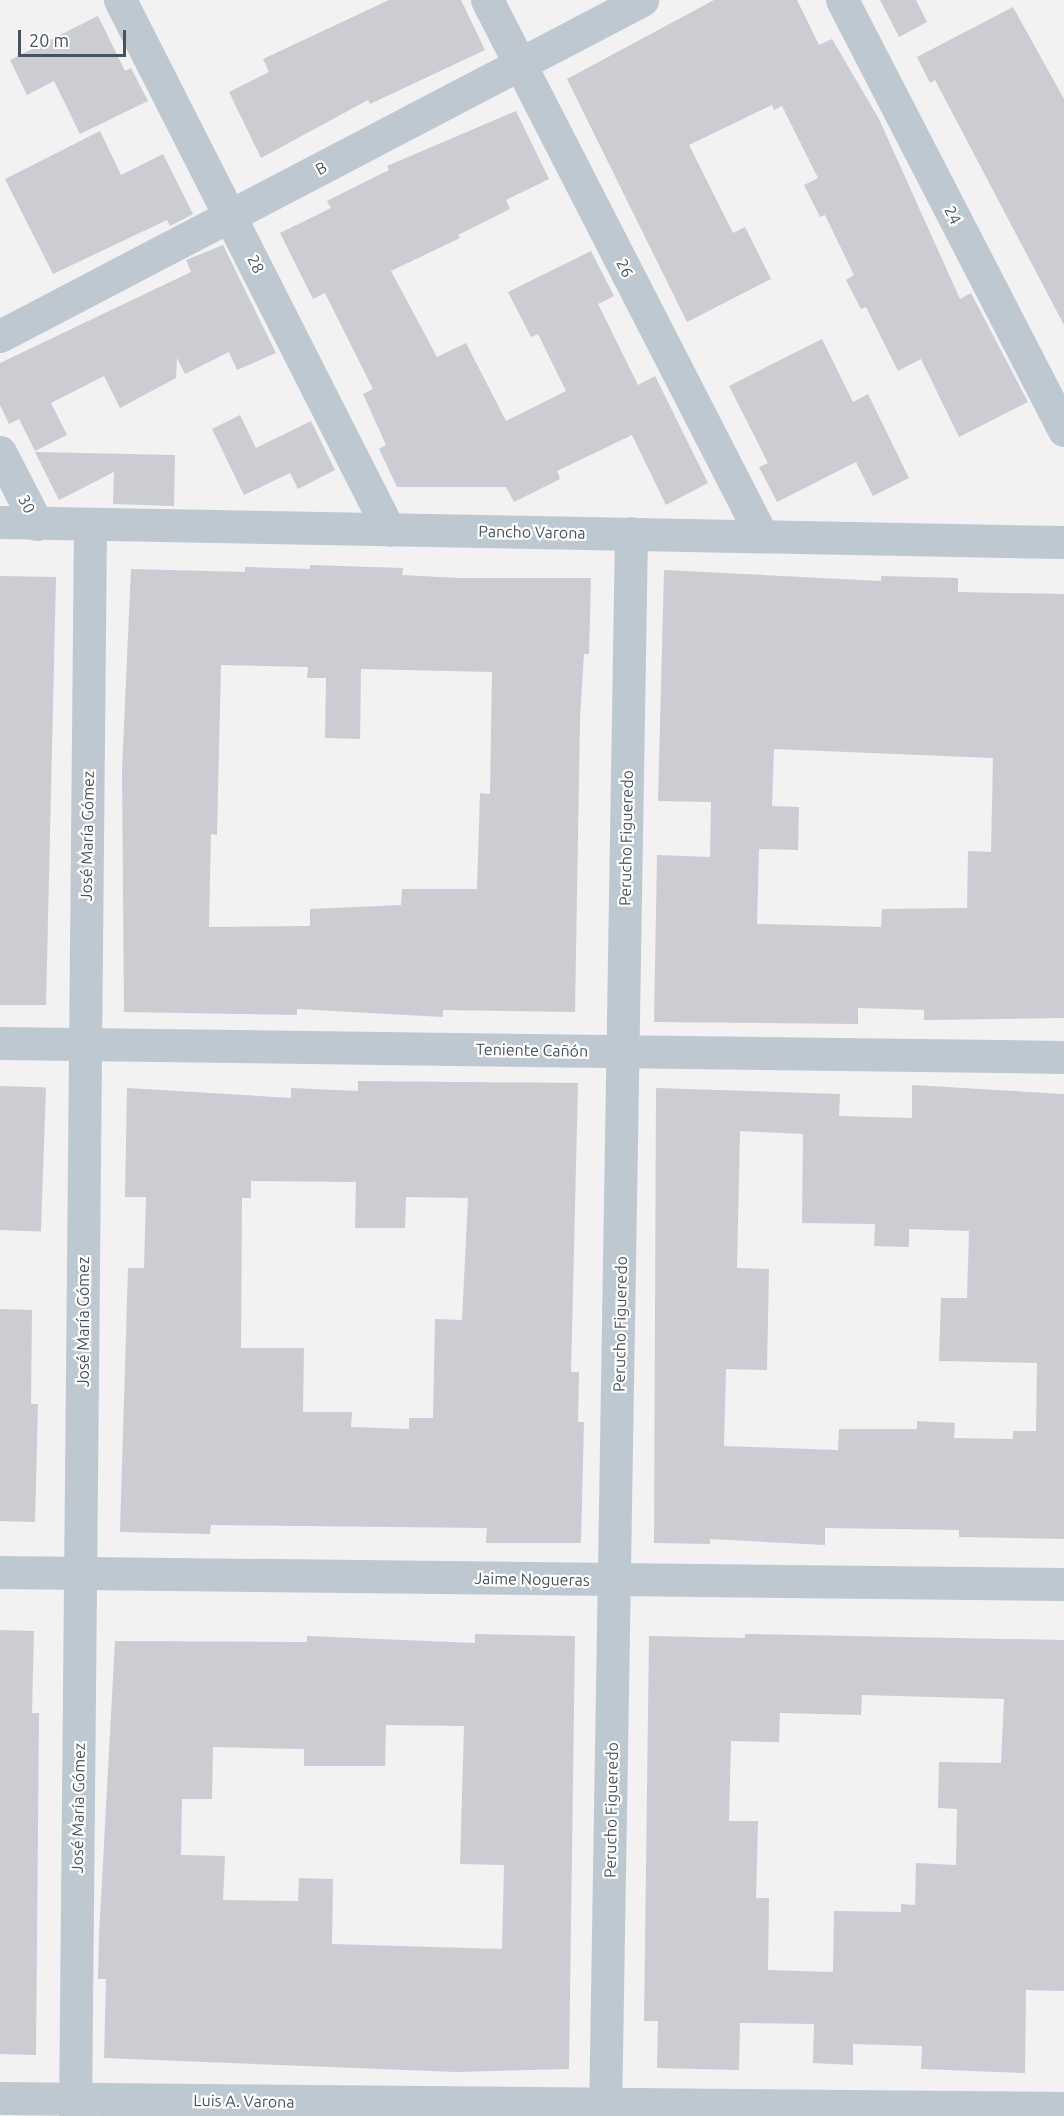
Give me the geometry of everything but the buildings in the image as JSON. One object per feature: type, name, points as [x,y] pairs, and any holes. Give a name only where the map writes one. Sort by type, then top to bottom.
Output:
[{"type":"street","name":"28","points":[[120,0],[389,530]]},
{"type":"street","name":"26","points":[[487,0],[762,536]]},
{"type":"street","name":"B","points":[[0,336],[642,0]]},
{"type":"street","name":"24","points":[[842,0],[1064,430]]},
{"type":"street","name":"30","points":[[0,452],[37,524]]},
{"type":"street","name":"Pancho Varona","points":[[0,522],[90,527],[631,533],[1064,542]]},
{"type":"street","name":"José María Gómez","points":[[75,2107],[90,527]]},
{"type":"street","name":"Perucho Figueredo","points":[[605,2111],[616,1580],[631,533]]},
{"type":"street","name":"Teniente Cañón","points":[[0,1042],[1064,1057]]},
{"type":"street","name":"Jaime Nogueras","points":[[0,1572],[1064,1584]]},
{"type":"street","name":"Luis A. Varona","points":[[0,2098],[75,2107],[605,2111],[1064,2108]]}]
